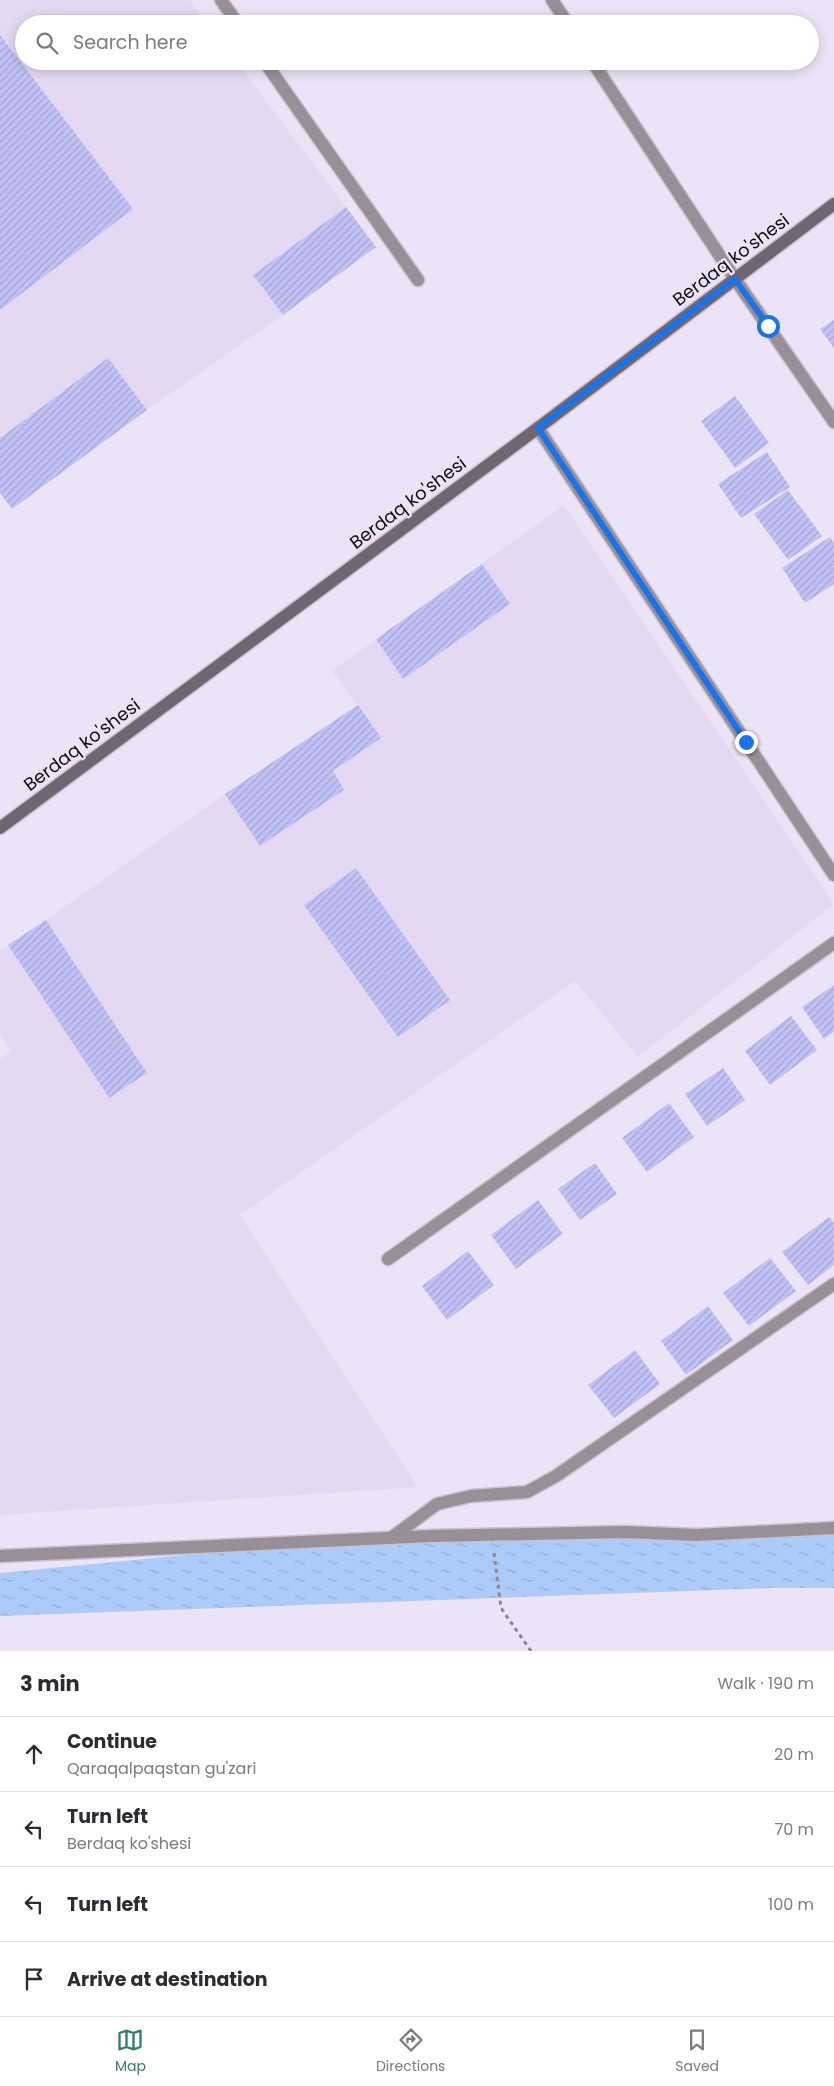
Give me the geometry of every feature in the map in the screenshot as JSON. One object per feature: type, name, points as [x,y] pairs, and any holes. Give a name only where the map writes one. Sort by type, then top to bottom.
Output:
[{"type":"main road","name":"Berdaq ko'shesi","points":[[0,828],[538,428],[834,204]]},
{"type":"street","points":[[221,0],[232,15]]},
{"type":"street","points":[[552,0],[562,15]]},
{"type":"street","points":[[270,70],[418,280]]},
{"type":"street","points":[[598,70],[735,279],[834,422]]},
{"type":"street","points":[[538,428],[834,875]]},
{"type":"street","points":[[388,1259],[834,943]]},
{"type":"street","points":[[391,1538],[437,1504],[471,1496],[527,1492],[556,1476],[834,1284]]},
{"type":"street","points":[[0,1556],[391,1538],[624,1532],[697,1535],[834,1528]]},
{"type":"path","points":[[492,1535],[501,1608],[531,1651]]},
{"type":"shaded area","points":[[0,0],[190,0],[201,15],[15,15],[15,70],[243,70],[346,207],[253,275],[283,315],[147,410],[108,358],[0,438]]},
{"type":"shaded area","points":[[564,505],[834,904],[638,1057],[575,981],[240,1215],[418,1487],[0,1515],[0,1059],[11,1051],[0,1036],[0,951],[8,945],[109,1098],[147,1073],[46,920],[225,794],[357,705],[332,671]]},
{"type":"water","points":[[834,1534],[834,1588],[768,1588],[0,1616],[0,1573],[309,1543]]},
{"type":"building","points":[[0,35],[15,55],[15,70],[27,70],[133,209],[0,310]]},
{"type":"building","points":[[346,207],[376,247],[283,315],[253,275]]},
{"type":"building","points":[[834,320],[834,348],[820,329]]},
{"type":"building","points":[[108,358],[147,410],[12,509],[0,493],[0,438]]},
{"type":"building","points":[[735,396],[769,443],[735,468],[701,421]]},
{"type":"building","points":[[767,452],[790,487],[741,518],[718,484]]},
{"type":"building","points":[[788,490],[822,536],[788,560],[754,514]]},
{"type":"building","points":[[830,537],[834,543],[834,584],[805,603],[782,568]]},
{"type":"building","points":[[482,564],[510,604],[403,679],[376,639]]},
{"type":"building","points":[[358,705],[381,738],[333,771],[344,790],[260,846],[225,794]]},
{"type":"building","points":[[356,868],[450,1000],[398,1037],[304,905]]},
{"type":"building","points":[[46,920],[147,1073],[109,1098],[8,945]]},
{"type":"building","points":[[834,985],[834,1032],[824,1039],[802,1007]]},
{"type":"building","points":[[791,1016],[817,1050],[770,1085],[745,1051]]},
{"type":"building","points":[[723,1068],[745,1100],[707,1126],[685,1094]]},
{"type":"building","points":[[669,1103],[694,1137],[647,1172],[622,1138]]},
{"type":"building","points":[[595,1163],[617,1194],[580,1220],[558,1189]]},
{"type":"building","points":[[538,1200],[563,1234],[516,1269],[491,1235]]},
{"type":"building","points":[[829,1217],[834,1223],[834,1265],[808,1285],[782,1252]]},
{"type":"building","points":[[468,1251],[494,1285],[447,1320],[422,1286]]},
{"type":"building","points":[[770,1258],[796,1291],[749,1326],[723,1293]]},
{"type":"building","points":[[708,1306],[733,1340],[686,1375],[661,1341]]},
{"type":"building","points":[[635,1350],[660,1384],[614,1418],[588,1385]]},
{"type":"route","points":[[746,742],[538,428],[735,279],[768,326]]}]
